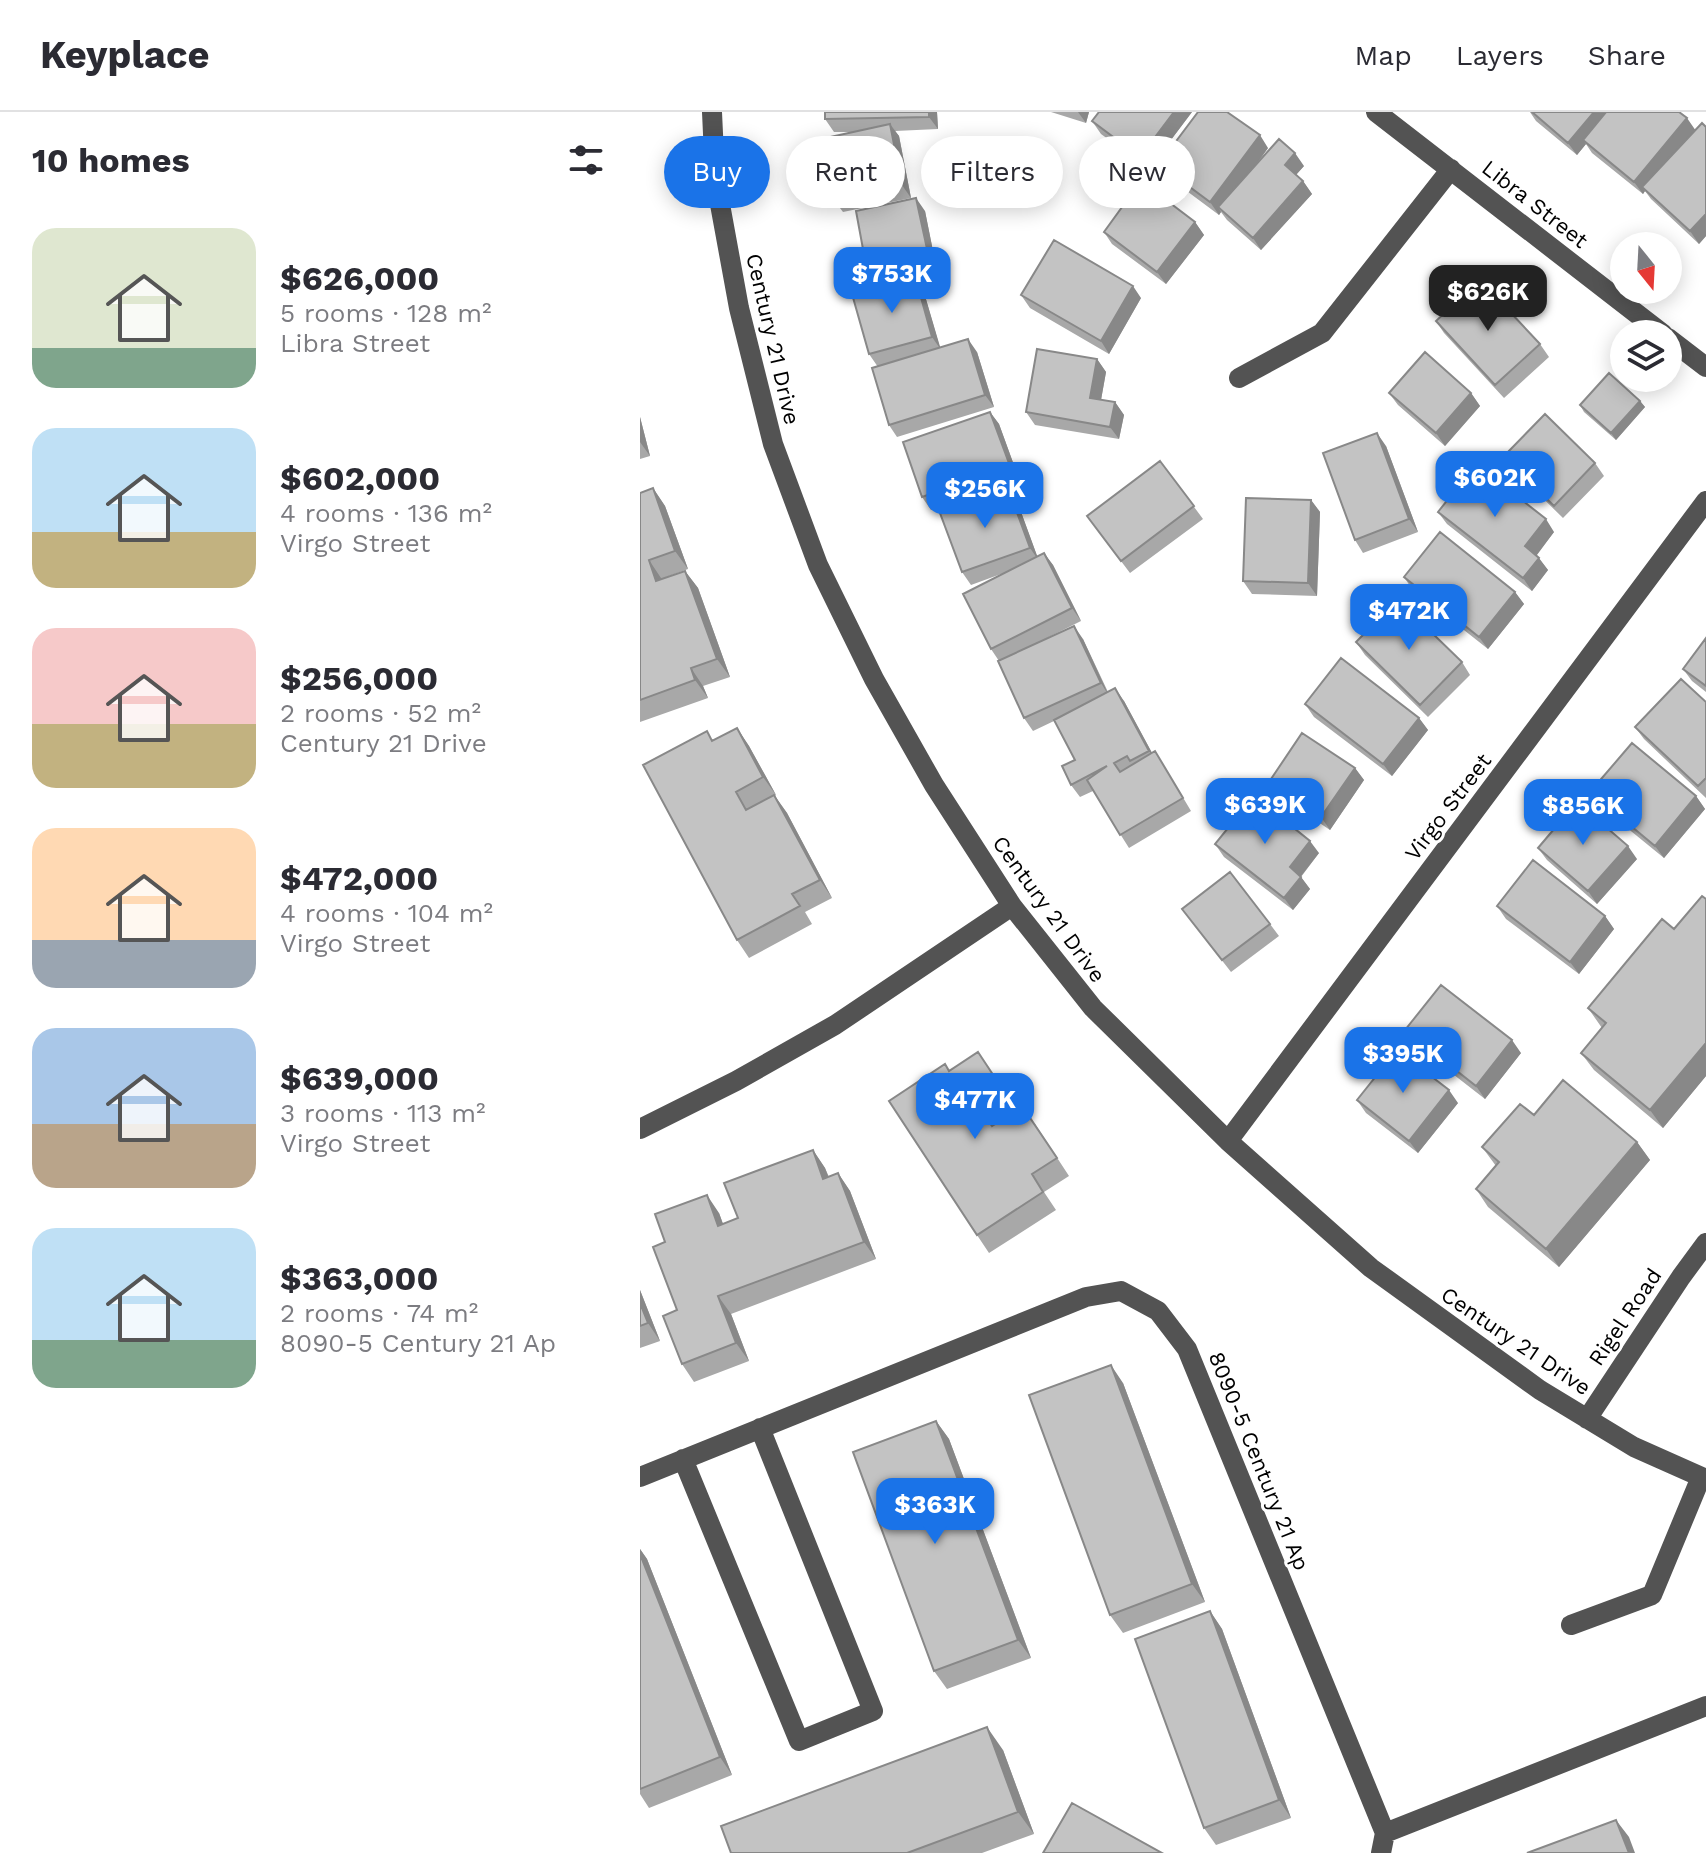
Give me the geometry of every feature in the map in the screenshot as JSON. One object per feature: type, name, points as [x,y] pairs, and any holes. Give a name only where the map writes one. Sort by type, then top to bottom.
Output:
[{"type":"street","name":"Century 21 Drive","points":[[712,112],[715,177],[739,308],[773,444],[818,565],[874,679],[934,785],[1012,906],[1093,1008],[1228,1141],[1371,1268],[1469,1341],[1587,1419],[1634,1447],[1704,1478]]},
{"type":"street","name":"Libra Street","points":[[1376,112],[1645,320]]},
{"type":"street","points":[[1239,378],[1322,333],[1451,169]]},
{"type":"street","points":[[1682,349],[1706,367]]},
{"type":"street","name":"Virgo Street","points":[[1228,1141],[1706,501]]},
{"type":"street","points":[[640,1129],[736,1081],[835,1025],[1012,906]]},
{"type":"street","name":"Rigel Road","points":[[1587,1419],[1706,1243]]},
{"type":"street","name":"8090-5 Century 21 Ap","points":[[640,1477],[1086,1297],[1121,1291],[1158,1311],[1187,1349],[1383,1843],[1706,1706]]},
{"type":"street","points":[[683,1459],[799,1741],[873,1711],[760,1428]]},
{"type":"street","points":[[1571,1625],[1652,1595],[1704,1478]]},
{"type":"building","points":[[825,112],[929,112],[929,117],[825,119]]},
{"type":"building","points":[[1099,112],[1174,112],[1156,136],[1112,136],[1092,121]]},
{"type":"building","points":[[1198,112],[1227,112],[1260,135],[1210,202],[1195,191],[1195,136],[1180,136]]},
{"type":"building","points":[[1532,112],[1594,112],[1568,143]]},
{"type":"building","points":[[1606,112],[1679,112],[1687,118],[1634,182],[1583,140]]},
{"type":"building","points":[[1702,123],[1706,127],[1706,214],[1690,231],[1642,187]]},
{"type":"building","points":[[890,124],[892,136],[835,136]]},
{"type":"building","points":[[1279,139],[1295,153],[1285,165],[1303,181],[1253,238],[1218,207]]},
{"type":"building","points":[[916,198],[929,258],[849,275],[845,252],[863,249],[856,211],[905,208],[905,200]]},
{"type":"building","points":[[1121,208],[1177,208],[1195,222],[1157,272],[1104,232]]},
{"type":"building","points":[[1054,240],[1133,286],[1101,341],[1021,295]]},
{"type":"building","points":[[915,276],[932,337],[869,354],[852,294]]},
{"type":"building","points":[[1480,280],[1540,344],[1495,385],[1436,321]]},
{"type":"building","points":[[968,339],[985,395],[889,425],[872,368]]},
{"type":"building","points":[[1037,349],[1097,359],[1090,398],[1115,402],[1110,427],[1026,412]]},
{"type":"building","points":[[1425,352],[1471,393],[1436,433],[1389,393]]},
{"type":"building","points":[[1609,373],[1610,392],[1630,392],[1640,401],[1611,433],[1580,405]]},
{"type":"building","points":[[990,412],[1010,466],[922,497],[903,442]]},
{"type":"building","points":[[1545,414],[1595,463],[1554,506],[1504,456]]},
{"type":"building","points":[[1377,433],[1409,519],[1355,540],[1323,453]]},
{"type":"building","points":[[1160,461],[1194,506],[1121,561],[1087,516]]},
{"type":"building","points":[[1476,464],[1546,519],[1525,546],[1539,558],[1523,578],[1438,512]]},
{"type":"building","points":[[653,488],[675,551],[649,560],[656,581],[685,571],[717,659],[691,668],[695,680],[640,700],[640,493]]},
{"type":"building","points":[[1008,488],[1030,548],[962,572],[940,513]]},
{"type":"building","points":[[1246,498],[1311,500],[1308,583],[1243,581]]},
{"type":"building","points":[[1440,532],[1515,592],[1479,637],[1404,577]]},
{"type":"building","points":[[1044,553],[1072,608],[991,649],[963,594]]},
{"type":"building","points":[[1398,600],[1462,662],[1420,705],[1356,642]]},
{"type":"building","points":[[1074,626],[1101,683],[1024,718],[998,661]]},
{"type":"building","points":[[1706,638],[1706,686],[1683,669]]},
{"type":"building","points":[[1341,658],[1419,718],[1383,764],[1305,704]]},
{"type":"building","points":[[1681,679],[1706,702],[1706,778],[1698,786],[1635,727]]},
{"type":"building","points":[[1115,688],[1149,751],[1130,761],[1127,756],[1114,763],[1120,772],[1155,751],[1183,798],[1120,835],[1087,780],[1107,766],[1071,785],[1062,766],[1075,760],[1054,720]]},
{"type":"building","points":[[737,728],[763,777],[736,792],[746,810],[774,795],[820,880],[792,894],[800,906],[737,940],[643,765],[707,731],[712,741]]},
{"type":"building","points":[[1302,733],[1355,768],[1321,817],[1269,782]]},
{"type":"building","points":[[1632,743],[1696,796],[1655,846],[1590,792]]},
{"type":"building","points":[[1254,796],[1310,841],[1290,867],[1301,877],[1284,898],[1215,844]]},
{"type":"building","points":[[1577,802],[1628,846],[1588,891],[1538,848]]},
{"type":"building","points":[[1533,860],[1605,916],[1570,962],[1497,906]]},
{"type":"building","points":[[1230,872],[1270,924],[1222,960],[1182,909]]},
{"type":"building","points":[[1702,896],[1706,899],[1706,1043],[1650,1110],[1581,1053],[1606,1023],[1588,1008],[1662,919],[1674,929]]},
{"type":"building","points":[[1441,985],[1512,1040],[1476,1086],[1405,1030]]},
{"type":"building","points":[[1397,1050],[1449,1090],[1409,1141],[1357,1100]]},
{"type":"building","points":[[978,1052],[1009,1099],[985,1115],[992,1126],[1022,1106],[1057,1158],[1032,1174],[1043,1192],[977,1235],[889,1101],[945,1064],[949,1071]]},
{"type":"building","points":[[1563,1080],[1637,1142],[1546,1249],[1476,1189],[1499,1162],[1482,1147],[1520,1104],[1534,1115]]},
{"type":"building","points":[[813,1150],[823,1179],[838,1173],[864,1242],[718,1296],[736,1343],[682,1364],[663,1316],[677,1310],[653,1247],[665,1242],[655,1214],[707,1195],[718,1226],[738,1218],[724,1183]]},
{"type":"building","points":[[640,1303],[648,1323],[640,1326]]},
{"type":"building","points":[[1111,1365],[1192,1584],[1110,1615],[1029,1395]]},
{"type":"building","points":[[936,1421],[1018,1640],[934,1671],[853,1452]]},
{"type":"building","points":[[640,1554],[720,1757],[640,1789]]},
{"type":"building","points":[[1210,1611],[1279,1800],[1204,1828],[1135,1639]]},
{"type":"building","points":[[987,1727],[1018,1812],[907,1853],[731,1853],[721,1826]]},
{"type":"building","points":[[1072,1803],[1162,1853],[1043,1853]]},
{"type":"building","points":[[1616,1820],[1629,1853],[1527,1853]]}]
